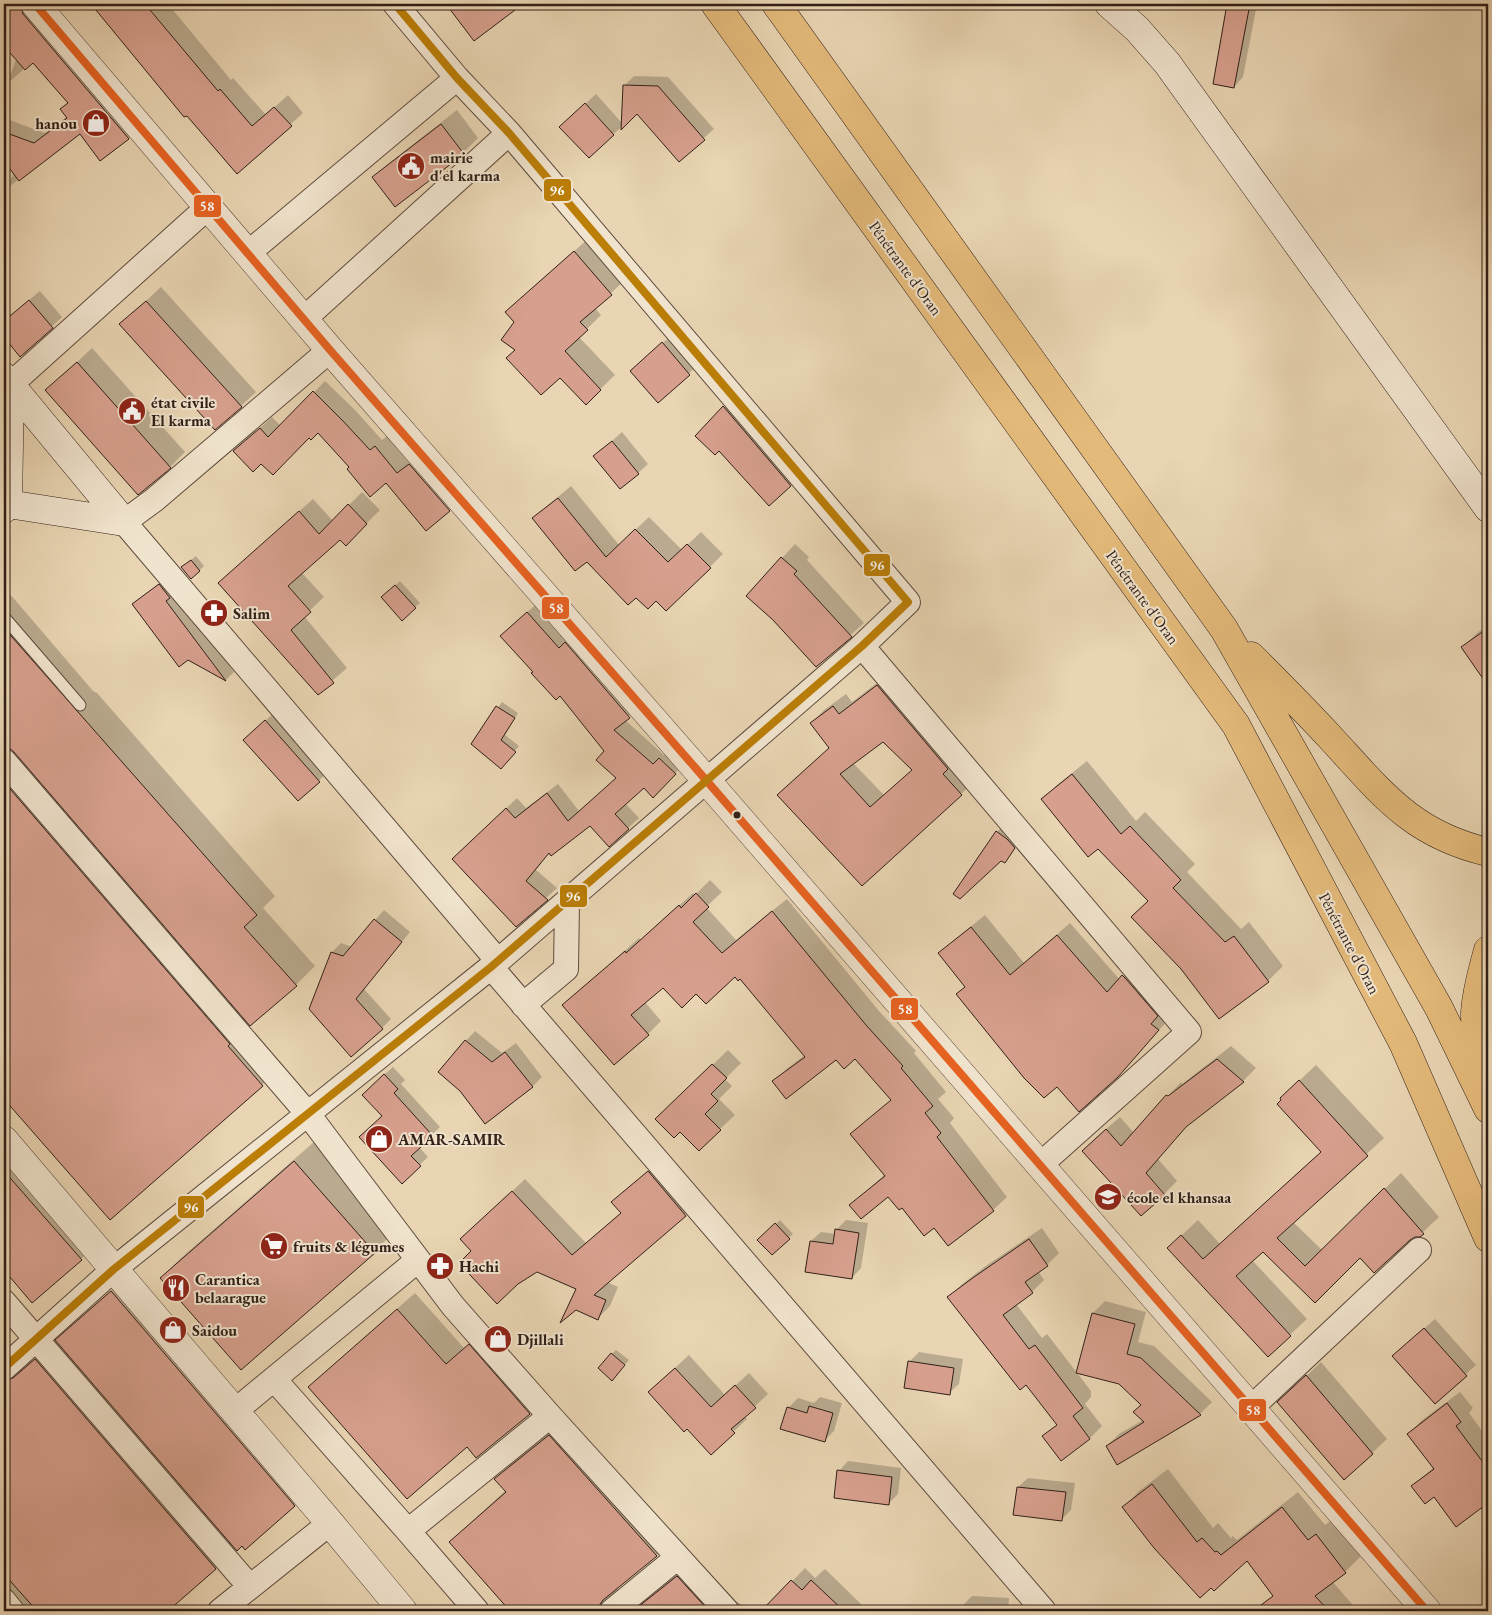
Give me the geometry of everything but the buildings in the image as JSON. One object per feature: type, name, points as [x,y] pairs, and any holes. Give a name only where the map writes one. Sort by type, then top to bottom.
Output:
[{"type":"highway","name":"Pénétrante d'Oran","points":[[715,4],[1236,725],[1403,1043],[1488,1238]]},
{"type":"highway","points":[[776,4],[1224,629],[1439,1008],[1488,1109]]},
{"type":"highway","points":[[1224,629],[1327,733],[1384,796],[1408,817],[1434,833],[1464,847],[1488,852]]},
{"type":"highway","points":[[1488,950],[1482,970],[1475,1014],[1481,1066],[1488,1085]]},
{"type":"street","points":[[35,4],[330,350],[1427,1611]]},
{"type":"street","points":[[4,1368],[114,1269],[494,964],[862,646],[908,602],[509,133],[457,78],[395,4]]},
{"type":"street","points":[[1109,4],[1137,29],[1167,63],[1488,508]]},
{"type":"street","points":[[247,254],[457,78]]},
{"type":"street","points":[[304,319],[509,133]]},
{"type":"street","points":[[208,207],[7,381],[6,507],[124,522],[154,500],[330,350]]},
{"type":"street","points":[[7,381],[494,964],[524,1005],[1044,1611]]},
{"type":"street","points":[[862,646],[1189,1032],[1040,1165]]},
{"type":"street","points":[[4,762],[308,1114],[453,1306],[727,1611]]},
{"type":"street","points":[[524,1005],[566,969],[567,901]]},
{"type":"street","points":[[4,1140],[403,1611]]},
{"type":"street","points":[[1251,1408],[1419,1250]]},
{"type":"street","points":[[235,1411],[418,1260]]},
{"type":"street","points":[[4,1302],[250,1587]]},
{"type":"street","points":[[274,1379],[477,1611]]},
{"type":"street","points":[[408,1530],[550,1416]]},
{"type":"street","points":[[220,1611],[330,1523]]},
{"type":"street","points":[[612,1611],[678,1557]]},
{"type":"street","points":[[4,1601],[12,1611]]},
{"type":"lane","points":[[4,617],[80,705]]},
{"type":"transit line","name":"58","points":[[35,4],[330,350],[1427,1611]]},
{"type":"transit line","name":"96","points":[[4,1368],[114,1269],[491,967],[862,646],[908,602],[509,133],[457,78],[395,4]]},
{"type":"place","name":"hanou","points":[[96,123]]},
{"type":"place","name":"mairie d'el karma","points":[[411,166]]},
{"type":"place","name":"état civile El karma","points":[[132,411]]},
{"type":"place","name":"Salim","points":[[214,613]]},
{"type":"place","name":"AMAR-SAMIR","points":[[379,1139]]},
{"type":"place","name":"école el khansaa","points":[[1108,1197]]},
{"type":"place","name":"fruits & légumes","points":[[274,1246]]},
{"type":"place","name":"Hachi","points":[[440,1266]]},
{"type":"place","name":"Carantica belaarague","points":[[176,1288]]},
{"type":"place","name":"Saidou","points":[[173,1330]]},
{"type":"place","name":"Djillali","points":[[498,1339]]}]
